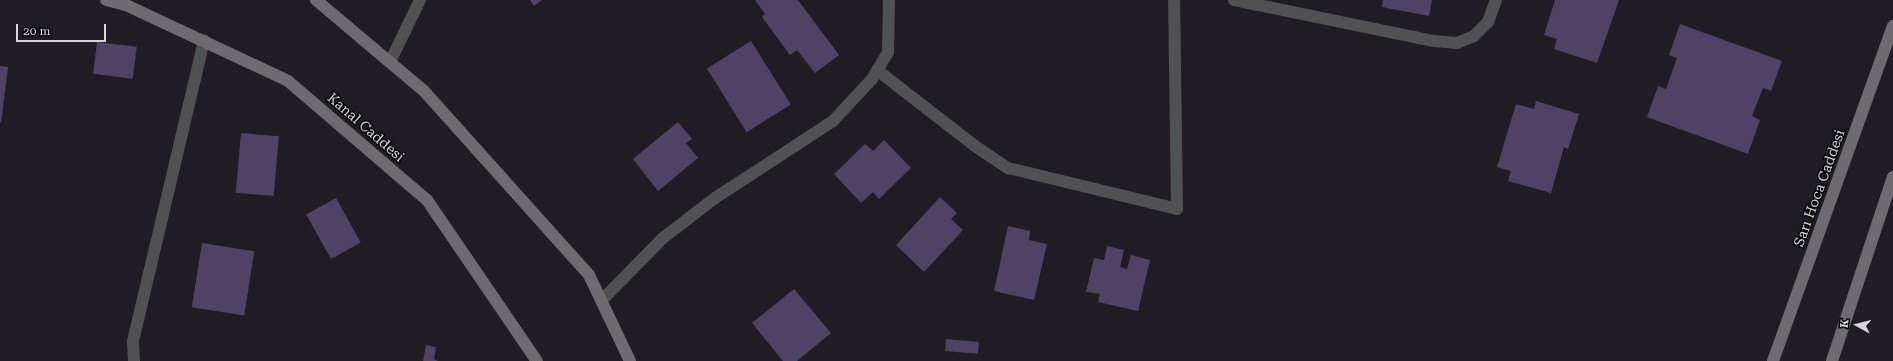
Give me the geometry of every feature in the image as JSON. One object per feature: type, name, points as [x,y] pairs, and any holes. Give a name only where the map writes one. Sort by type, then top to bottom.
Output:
[{"type":"main road","name":"Kanal Caddesi","points":[[106,0],[126,5],[204,40],[288,81],[427,200],[537,361]]},
{"type":"main road","points":[[316,0],[424,91],[589,275],[630,361]]},
{"type":"main road","name":"Sarı Hoca Caddesi","points":[[1773,361],[1893,26]]},
{"type":"main road","points":[[1832,361],[1893,177]]},
{"type":"street","points":[[390,62],[420,0]]},
{"type":"street","points":[[601,301],[663,238],[715,198],[834,121],[877,70],[888,52],[889,0]]},
{"type":"street","points":[[877,70],[975,146],[1008,168],[1177,209],[1174,0]]},
{"type":"street","points":[[1234,0],[1434,42],[1457,44],[1474,36],[1488,22],[1496,0]]},
{"type":"street","points":[[134,361],[133,341],[204,40]]},
{"type":"building","points":[[530,0],[542,0],[534,6]]},
{"type":"building","points":[[755,0],[798,0],[839,55],[815,73],[797,50],[790,55],[762,17],[765,14]]},
{"type":"building","points":[[1383,0],[1432,0],[1429,16],[1382,7]]},
{"type":"building","points":[[1555,0],[1619,0],[1597,63],[1554,49],[1557,39],[1544,35]]},
{"type":"building","points":[[1680,24],[1782,61],[1771,91],[1763,88],[1752,116],[1760,120],[1748,154],[1647,117],[1658,86],[1666,89],[1677,58],[1669,55]]},
{"type":"building","points":[[751,41],[791,105],[747,132],[707,69]]},
{"type":"building","points":[[97,42],[137,47],[133,79],[93,74]]},
{"type":"building","points":[[0,66],[8,67],[1,123],[0,122]]},
{"type":"building","points":[[1536,101],[1579,114],[1568,149],[1564,147],[1551,193],[1508,181],[1511,171],[1497,167],[1516,104],[1534,109]]},
{"type":"building","points":[[678,122],[692,139],[686,143],[698,158],[658,191],[633,159]]},
{"type":"building","points":[[241,133],[279,136],[274,196],[236,193]]},
{"type":"building","points":[[884,140],[911,168],[879,199],[873,192],[861,203],[834,174],[865,144],[873,151]]},
{"type":"building","points":[[940,197],[957,213],[951,219],[963,230],[924,272],[896,245]]},
{"type":"building","points":[[336,198],[361,243],[331,259],[306,214]]},
{"type":"building","points":[[1008,226],[1030,231],[1029,240],[1047,244],[1034,300],[994,291]]},
{"type":"building","points":[[202,243],[254,251],[244,315],[192,307]]},
{"type":"building","points":[[1107,246],[1124,250],[1120,267],[1127,269],[1131,255],[1150,260],[1138,311],[1098,302],[1100,294],[1086,292],[1094,258],[1104,260]]},
{"type":"building","points":[[794,289],[831,333],[797,361],[783,361],[752,323]]},
{"type":"building","points":[[946,339],[979,342],[978,354],[945,351]]},
{"type":"building","points":[[426,345],[436,347],[434,359],[438,361],[423,361]]}]
